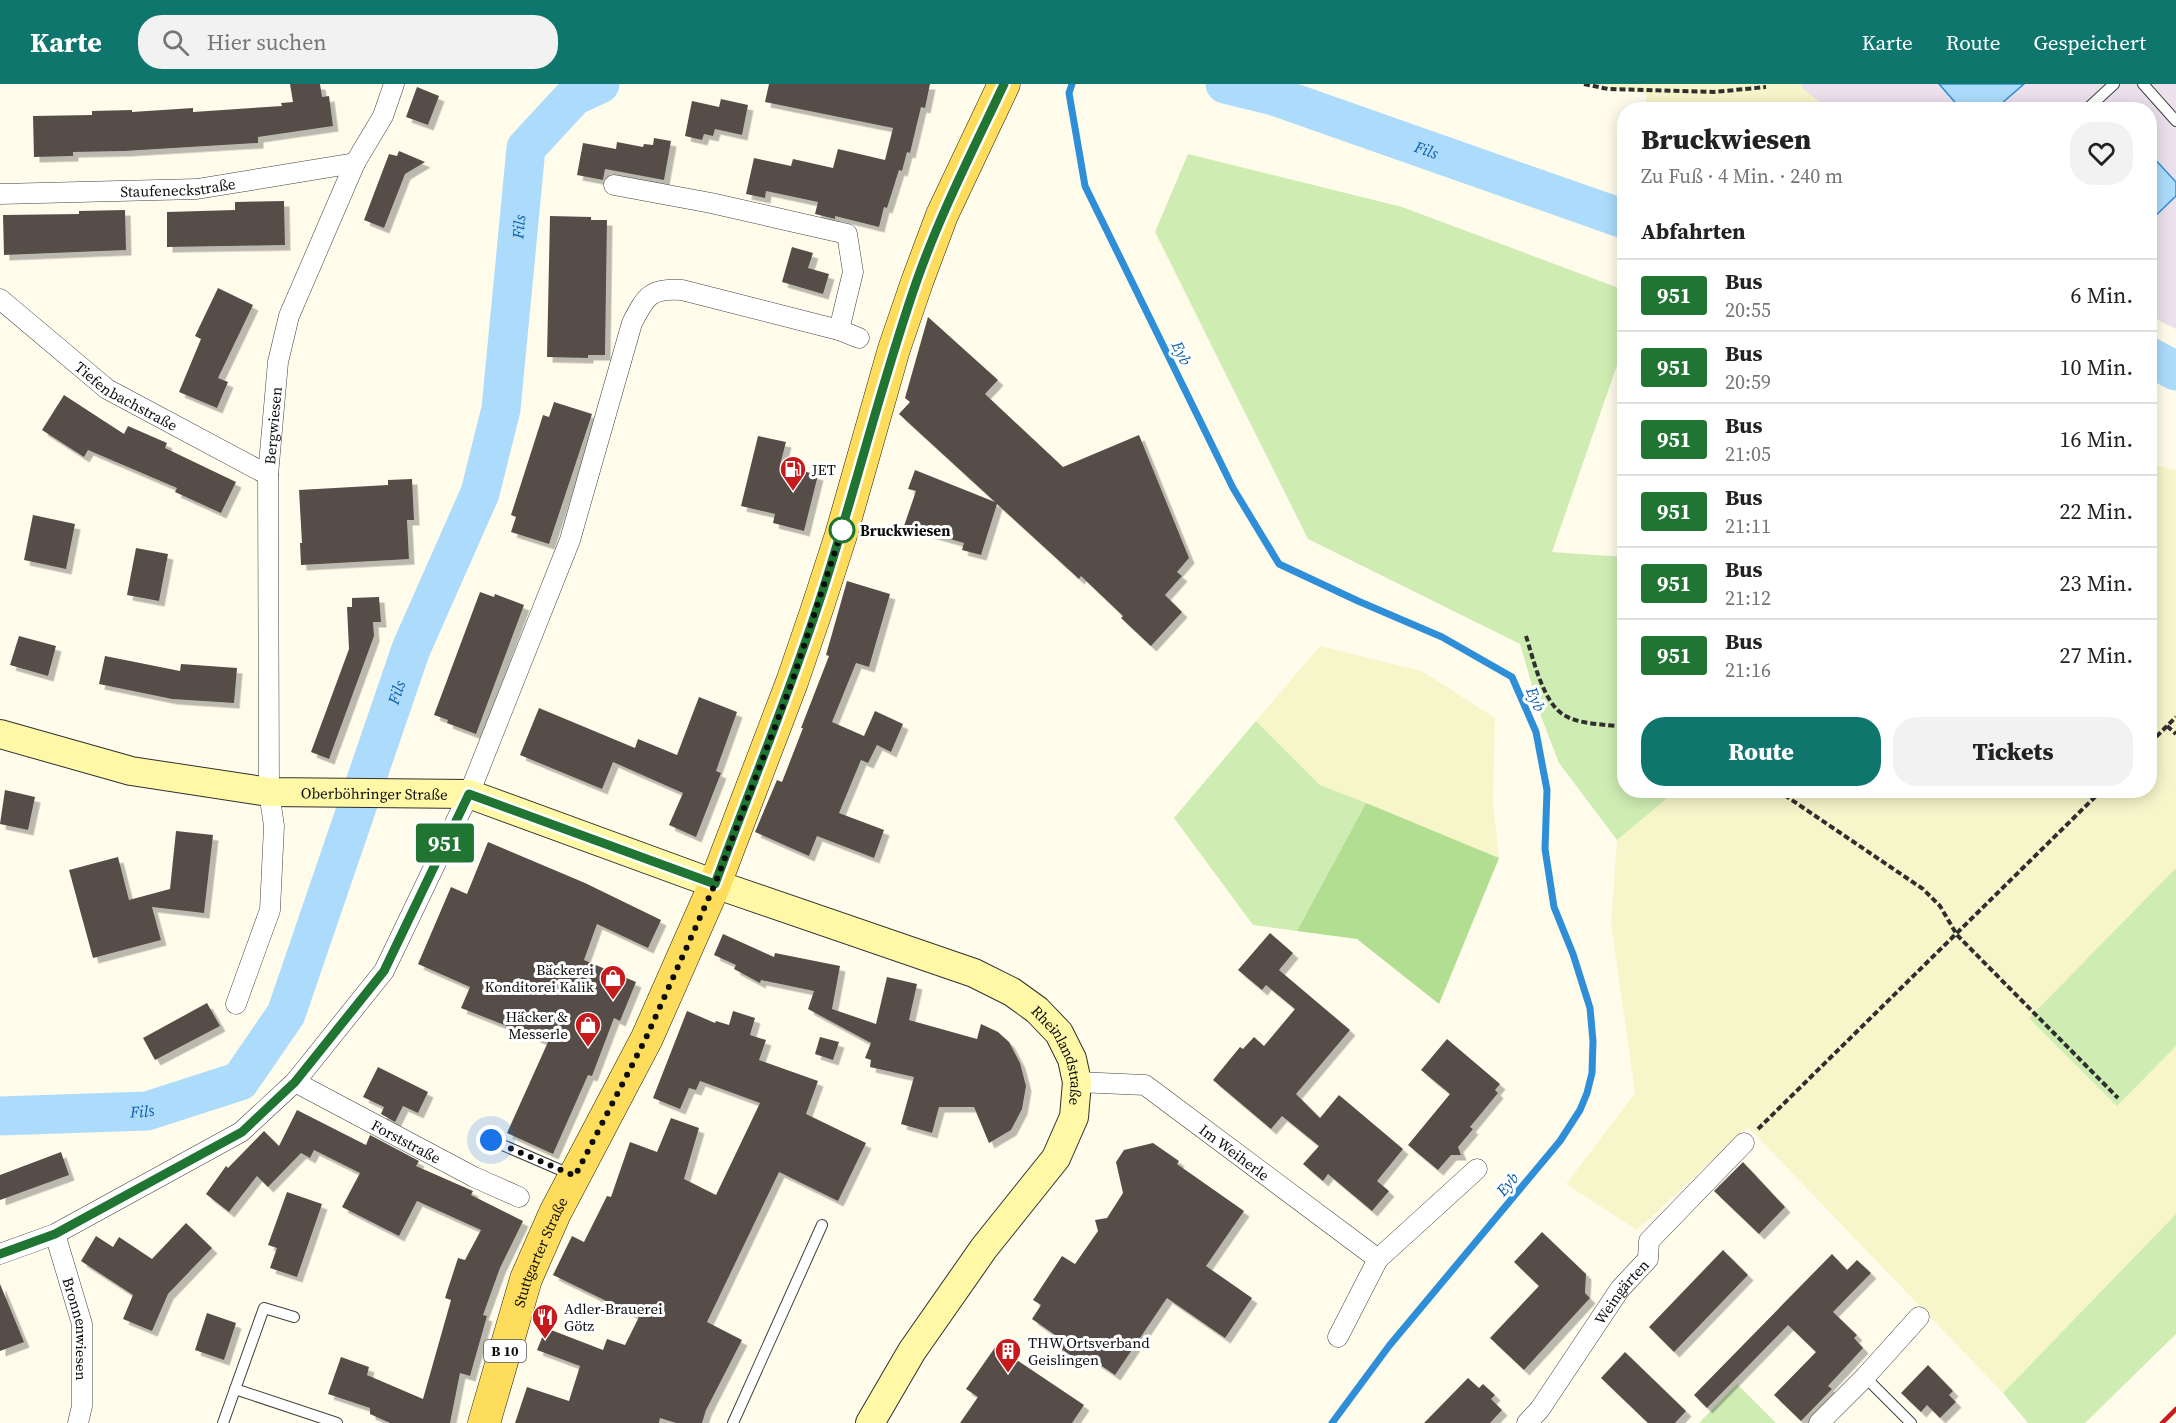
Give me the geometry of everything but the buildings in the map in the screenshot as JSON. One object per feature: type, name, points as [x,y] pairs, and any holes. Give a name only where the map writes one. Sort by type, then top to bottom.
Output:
[{"type":"main road","name":"Stuttgarter Straße","points":[[484,1423],[526,1279],[555,1213],[646,1038],[715,884],[792,682],[817,609],[841,535],[894,349],[917,282],[942,215],[1004,84]]},
{"type":"main road","name":"Oberböhringer Straße","points":[[0,734],[131,771],[269,792],[469,794],[715,884]]},
{"type":"main road","name":"Rheinlandstraße","points":[[715,884],[974,973],[1012,992],[1037,1010],[1059,1033],[1072,1059],[1077,1082],[1074,1116],[1056,1158],[977,1258],[912,1352],[870,1423]]},
{"type":"street","name":"Bergwiesen","points":[[269,792],[268,474],[278,362],[289,316],[355,163],[383,116],[394,84]]},
{"type":"street","name":"Staufeneckstraße","points":[[0,194],[197,189],[355,163]]},
{"type":"street","points":[[614,185],[711,203],[847,234],[853,272],[839,330]]},
{"type":"street","points":[[0,1254],[55,1234],[242,1132],[295,1082],[384,971],[469,794],[570,540],[632,323],[645,298],[664,289],[682,290],[839,330],[860,338]]},
{"type":"street","name":"Tiefenbachstraße","points":[[0,299],[107,389],[268,474]]},
{"type":"street","points":[[236,1004],[270,910],[274,826],[269,792]]},
{"type":"street","name":"Forststraße","points":[[295,1082],[474,1177],[519,1197]]},
{"type":"street","name":"Im Weiherle","points":[[1077,1082],[1145,1085],[1378,1259]]},
{"type":"street","name":"Weingärten","points":[[1527,1423],[1540,1409],[1620,1289],[1648,1259],[1648,1241],[1744,1143]]},
{"type":"street","points":[[1338,1337],[1378,1259],[1477,1169]]},
{"type":"street","name":"Bronnenwiesen","points":[[55,1234],[82,1324],[82,1406],[78,1423]]},
{"type":"street","points":[[1819,1423],[1865,1377],[1918,1317]]},
{"type":"lane","points":[[2094,102],[2114,84]]},
{"type":"lane","points":[[2143,84],[2176,121]]},
{"type":"lane","points":[[491,1140],[575,1176]]},
{"type":"lane","points":[[733,1423],[822,1225]]},
{"type":"lane","points":[[223,1423],[264,1308],[294,1317]]},
{"type":"lane","points":[[1865,1377],[1911,1423]]},
{"type":"lane","points":[[235,1389],[337,1423]]},
{"type":"path","points":[[1584,84],[1608,89],[1714,92],[1766,87]]},
{"type":"path","points":[[1526,636],[1539,675],[1557,710],[1566,717],[1617,726]]},
{"type":"path","points":[[2157,736],[2176,717]]},
{"type":"path","points":[[2167,726],[2176,734]]},
{"type":"path","points":[[1789,798],[1923,889],[1940,906],[1957,935],[2118,1098]]},
{"type":"path","points":[[1744,1143],[2094,798]]},
{"type":"shaded area","points":[[1588,84],[1801,84],[1802,88],[1819,102],[1646,102],[1647,94]]},
{"type":"shaded area","points":[[1801,84],[2176,84],[2176,329],[2157,320],[2157,102],[1819,102],[1802,88]]},
{"type":"shaded area","points":[[2157,466],[2176,470],[2176,868],[2030,1018],[2117,1106],[2176,1046],[2176,1214],[2003,1393],[1748,1127],[1637,1230],[1566,1184],[1635,1093],[1611,924],[1617,840],[1668,798],[2157,798]]},
{"type":"shaded area","points":[[1320,646],[1422,671],[1495,718],[1493,803],[1499,858],[1320,785],[1256,721]]},
{"type":"green space","points":[[1188,154],[1402,207],[1617,287],[1617,365],[1552,552],[1617,557],[1617,798],[1668,798],[1617,840],[1559,763],[1542,719],[1520,644],[1308,539],[1155,232]]},
{"type":"green space","points":[[1256,721],[1320,785],[1366,803],[1297,931],[1253,925],[1174,818]]},
{"type":"green space","points":[[1366,803],[1499,858],[1439,1004],[1357,939],[1297,931]]},
{"type":"green space","points":[[2176,868],[2176,1046],[2117,1106],[2029,1018]]},
{"type":"green space","points":[[2176,1214],[2176,1334],[2085,1423],[2028,1423],[2003,1393]]},
{"type":"green space","points":[[1737,1384],[1776,1423],[1699,1423]]},
{"type":"water","points":[[1939,84],[2024,84],[2003,102],[1955,102]]},
{"type":"water","points":[[2157,162],[2176,182],[2176,196],[2157,214]]},
{"type":"waterway","name":"Fils","points":[[0,1116],[147,1111],[240,1081],[286,1014],[411,649],[480,493],[501,409],[526,148],[574,96],[600,84]]},
{"type":"waterway","name":"Eyb","points":[[1072,84],[1069,93],[1085,186],[1233,488],[1279,564],[1442,637],[1512,677],[1536,732],[1547,790],[1545,849],[1554,907],[1573,954],[1590,1008],[1593,1041],[1592,1073],[1580,1110],[1560,1141],[1389,1346],[1332,1423]]},
{"type":"waterway","name":"Fils","points":[[1225,84],[1274,96],[1617,217]]},
{"type":"waterway","name":"Fils","points":[[2157,361],[2176,371]]},
{"type":"railway","points":[[2162,1423],[2176,1409]]},
{"type":"bus line","name":"951","points":[[0,1254],[55,1234],[242,1132],[295,1082],[384,971],[469,794],[715,884],[792,682],[817,609],[841,535],[894,349],[917,282],[942,215],[1004,84]]},
{"type":"place","name":"JET","points":[[793,492]]},
{"type":"place","name":"Bruckwiesen","points":[[842,530]]},
{"type":"place","name":"Bäckerei Konditorei Kalik","points":[[613,1001]]},
{"type":"place","name":"Häcker & Messerle","points":[[588,1048]]},
{"type":"place","name":"Adler-Brauerei Götz","points":[[545,1340]]},
{"type":"place","name":"THW Ortsverband Geislingen","points":[[1008,1374]]},
{"type":"route","points":[[491,1140],[575,1176],[646,1038],[715,884],[792,682],[842,530]]}]
